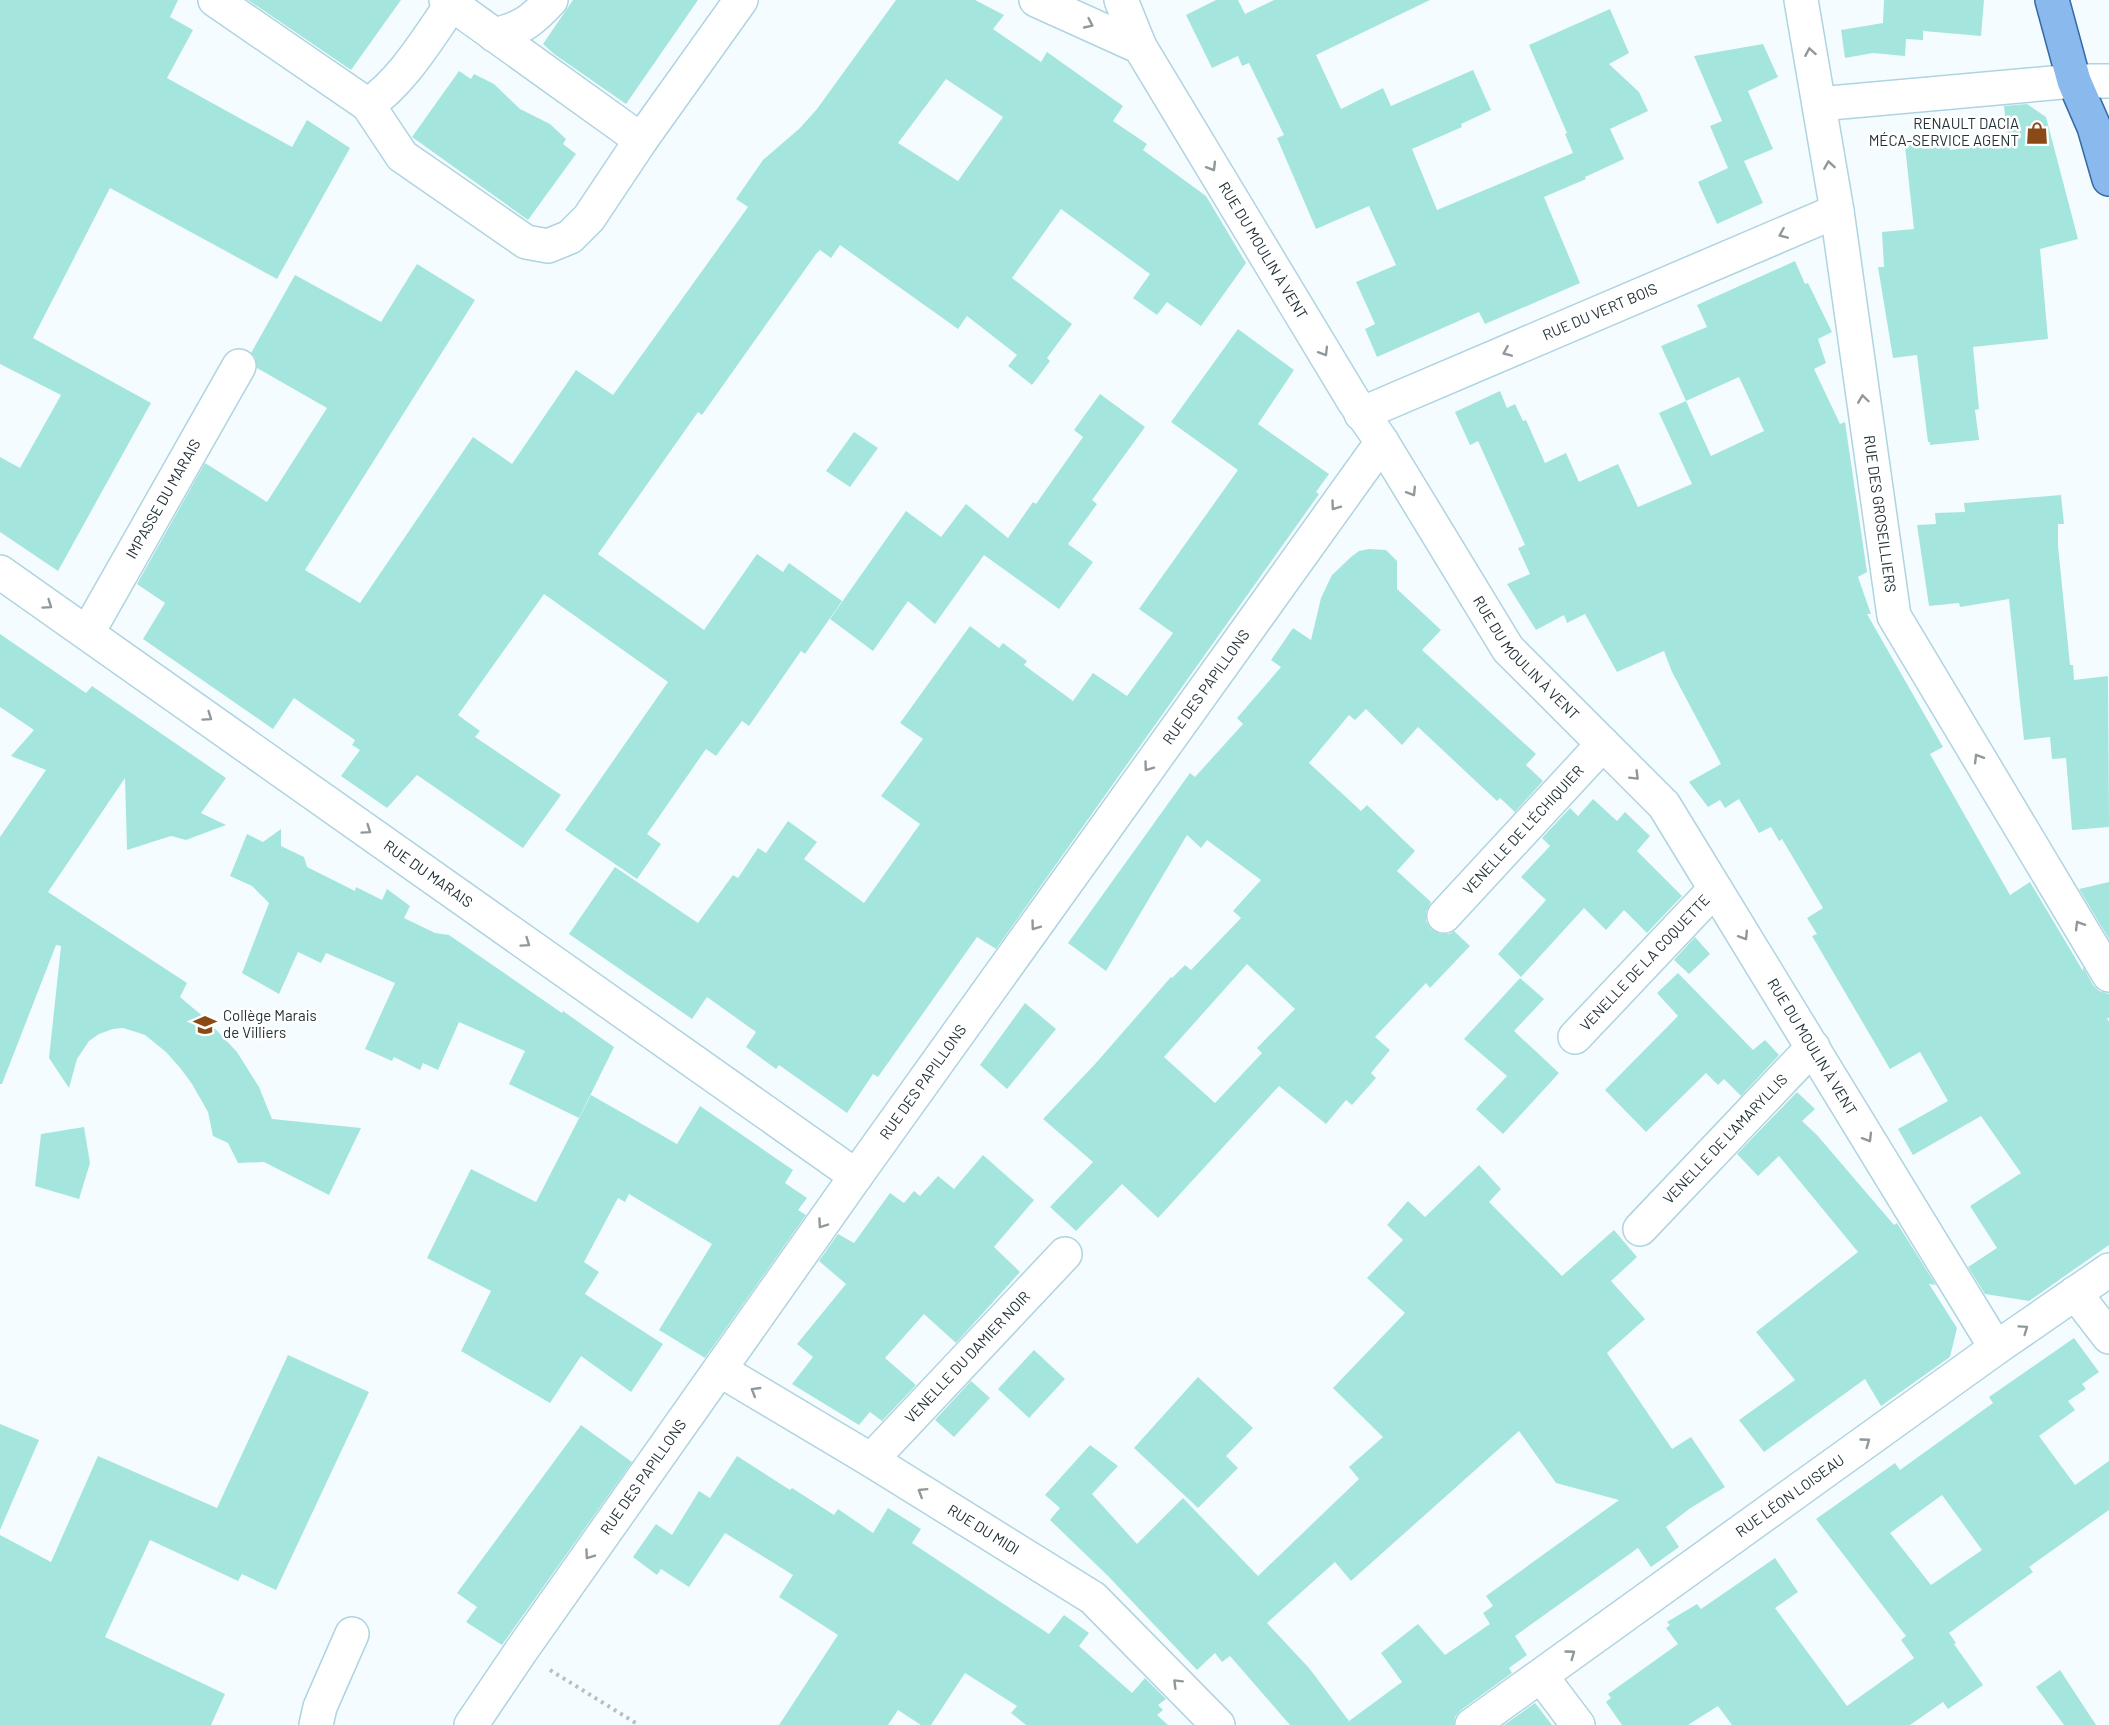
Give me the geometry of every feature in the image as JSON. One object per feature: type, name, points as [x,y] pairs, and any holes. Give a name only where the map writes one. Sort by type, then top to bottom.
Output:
[{"type":"main road","points":[[2052,0],[2074,81],[2094,127],[2109,179]]},
{"type":"street","points":[[215,0],[368,105],[402,156],[525,242],[548,246],[570,237],[589,218],[640,140],[741,0]]},
{"type":"street","points":[[494,35],[519,29],[551,0]]},
{"type":"street","points":[[1036,0],[1140,47]]},
{"type":"street","name":"RUE DU MOULIN À VENT","points":[[1120,0],[1140,47],[1361,414],[1382,442],[1508,649],[1664,805],[1996,1348]]},
{"type":"street","name":"RUE DES GROSEILLIERS","points":[[1801,0],[1837,211],[1894,616],[2109,975]]},
{"type":"street","points":[[368,105],[386,92],[398,78],[449,2],[640,140]]},
{"type":"street","points":[[1819,104],[2074,81],[2109,81]]},
{"type":"street","name":"RUE DU VERT BOIS","points":[[1361,414],[1837,211]]},
{"type":"street","name":"IMPASSE DU MARAIS","points":[[88,632],[239,366]]},
{"type":"street","name":"RUE DES PAPILLONS","points":[[471,1725],[856,1176],[1382,442]]},
{"type":"street","name":"RUE DU MARAIS","points":[[0,572],[856,1176]]},
{"type":"street","name":"VENELLE DE L'ÉCHIQUIER","points":[[1444,916],[1603,744]]},
{"type":"street","name":"VENELLE DE LA COQUETTE","points":[[1575,1037],[1715,889]]},
{"type":"street","name":"VENELLE DE L'AMARYLLIS","points":[[1640,1229],[1813,1047]]},
{"type":"street","name":"VENELLE DU DAMIER NOIR","points":[[871,1460],[1065,1254]]},
{"type":"street","name":"RUE LÉON LOISEAU","points":[[1472,1725],[1996,1348],[2109,1270]]},
{"type":"street","points":[[2075,1293],[2109,1337]]},
{"type":"street","name":"RUE DU MIDI","points":[[720,1370],[871,1460],[1093,1598],[1218,1725]]},
{"type":"street","points":[[316,1725],[320,1707],[352,1634]]},
{"type":"street","points":[[1541,1676],[1578,1725]]},
{"type":"path","points":[[521,1651],[639,1725]]},
{"type":"building","points":[[0,0],[178,0],[170,17],[193,30],[167,78],[292,147],[307,120],[350,148],[277,279],[110,188],[33,338],[151,403],[58,571],[0,532],[0,457],[20,468],[61,395],[0,364]]},
{"type":"building","points":[[248,0],[401,0],[351,70]]},
{"type":"building","points":[[573,0],[698,0],[626,104],[543,44]]},
{"type":"building","points":[[896,0],[975,0],[1004,15],[993,29],[1041,62],[1047,52],[1123,106],[1113,121],[1147,144],[1143,150],[1206,196],[1246,263],[1201,326],[1167,302],[1157,315],[1133,298],[1150,274],[1061,209],[1012,278],[1072,324],[1047,358],[1050,361],[1032,385],[1008,366],[1017,355],[967,316],[958,329],[840,245],[831,258],[820,250],[816,254],[702,415],[698,412],[598,554],[704,630],[757,554],[783,572],[789,563],[842,601],[805,654],[801,651],[749,726],[742,721],[716,756],[706,749],[647,834],[661,844],[637,879],[565,830],[668,682],[544,594],[458,715],[480,731],[475,737],[561,795],[523,848],[417,775],[387,808],[341,776],[360,750],[352,745],[355,740],[294,698],[273,729],[143,639],[165,603],[137,584],[205,463],[267,502],[327,408],[257,368],[255,357],[251,353],[295,275],[381,322],[417,264],[475,300],[305,570],[360,603],[473,437],[512,464],[576,370],[613,395],[748,207],[736,199],[763,160],[800,128],[817,109]],"holes":[[[946,79],[1003,117],[958,181],[898,143]]]},
{"type":"building","points":[[1216,0],[1238,0],[1245,14],[1274,0],[1430,0],[1316,55],[1341,109],[1383,88],[1391,106],[1473,70],[1491,110],[1461,124],[1462,127],[1412,149],[1437,210],[1573,153],[1565,134],[1567,133],[1529,45],[1610,9],[1629,53],[1609,64],[1639,92],[1648,111],[1610,129],[1624,159],[1544,197],[1580,283],[1485,324],[1479,312],[1377,357],[1365,329],[1375,324],[1356,282],[1396,265],[1369,206],[1316,229],[1277,138],[1284,135],[1249,63],[1242,66],[1238,56],[1212,68],[1186,15]]},
{"type":"building","points":[[1884,0],[1984,0],[1981,36],[1923,31],[1923,40],[1906,39],[1905,56],[1873,53],[1845,58],[1841,30],[1883,23]]},
{"type":"building","points":[[1763,44],[1778,77],[1748,91],[1773,149],[1744,161],[1763,203],[1717,224],[1698,182],[1728,168],[1710,126],[1722,121],[1694,56]]},
{"type":"building","points":[[459,71],[471,79],[474,74],[494,84],[520,109],[550,124],[566,139],[563,144],[576,154],[528,220],[412,137]]},
{"type":"building","points":[[2027,104],[2046,117],[2078,239],[2040,249],[2048,339],[1973,347],[1979,409],[1975,410],[1979,440],[1930,445],[1917,355],[1893,358],[1878,267],[1884,267],[1882,232],[1914,229],[1905,146],[1949,141],[1950,150],[2008,143],[2004,106]]},
{"type":"building","points":[[1795,261],[1832,332],[1818,339],[1826,363],[1814,369],[1840,424],[1845,422],[1867,572],[1858,577],[1871,614],[1867,614],[1943,747],[1930,754],[2010,895],[2030,882],[2083,971],[2083,967],[2099,991],[2109,994],[2109,1018],[2107,1018],[2109,1022],[2109,1245],[2029,1301],[1985,1294],[1968,1267],[1997,1248],[1970,1206],[2021,1173],[1981,1116],[1913,1155],[1898,1129],[1948,1101],[1920,1052],[1890,1069],[1812,936],[1817,934],[1807,918],[1823,908],[1782,839],[1779,841],[1771,827],[1759,833],[1739,799],[1725,808],[1720,800],[1708,807],[1689,782],[1721,764],[1672,672],[1664,651],[1617,672],[1585,614],[1567,623],[1564,615],[1536,630],[1507,584],[1530,574],[1518,548],[1525,545],[1478,441],[1470,445],[1455,412],[1500,391],[1507,408],[1515,404],[1523,421],[1526,420],[1545,463],[1566,453],[1579,482],[1618,464],[1638,507],[1692,484],[1659,413],[1686,401],[1661,346],[1707,327],[1697,305]],"holes":[[[1739,377],[1764,431],[1711,456],[1686,401]]]},
{"type":"building","points":[[1238,329],[1294,370],[1258,424],[1329,474],[1316,492],[1319,494],[996,949],[977,937],[878,1077],[873,1074],[847,1113],[779,1065],[776,1069],[746,1047],[756,1032],[707,997],[692,1019],[569,934],[615,867],[698,923],[733,875],[738,878],[758,848],[766,853],[788,821],[817,842],[804,859],[864,903],[920,824],[881,796],[923,739],[900,723],[970,626],[999,648],[1003,643],[1027,661],[1024,665],[1073,701],[1093,673],[1127,696],[1173,633],[1139,609],[1238,470],[1171,422]]},
{"type":"building","points":[[1100,394],[1145,427],[1092,500],[1097,504],[1068,544],[1093,562],[1059,609],[984,555],[935,624],[908,601],[873,651],[830,619],[906,511],[941,537],[966,504],[1008,538],[1033,502],[1036,504],[1083,437],[1074,430]]},
{"type":"building","points":[[854,432],[878,448],[850,487],[826,471]]},
{"type":"building","points":[[2061,495],[2064,524],[2058,524],[2058,546],[2070,665],[2073,665],[2074,680],[2108,676],[2109,827],[2072,830],[2066,758],[2052,759],[2050,737],[2024,740],[2009,599],[1960,607],[1959,603],[1929,606],[1917,525],[1936,524],[1935,513],[1965,512],[1964,503]]},
{"type":"building","points":[[1386,550],[1397,561],[1397,589],[1441,630],[1422,650],[1536,754],[1526,765],[1543,781],[1515,812],[1500,798],[1497,801],[1418,727],[1402,745],[1366,709],[1355,720],[1349,715],[1309,763],[1361,811],[1367,805],[1415,851],[1397,871],[1431,902],[1426,912],[1426,921],[1431,929],[1440,934],[1449,934],[1454,931],[1470,946],[1430,988],[1426,983],[1375,1037],[1390,1050],[1371,1073],[1376,1078],[1352,1105],[1346,1100],[1326,1124],[1279,1086],[1158,1218],[1122,1184],[1076,1231],[1050,1207],[1093,1162],[1043,1119],[1096,1063],[1171,977],[1185,965],[1191,970],[1241,918],[1233,911],[1261,880],[1207,840],[1201,848],[1187,835],[1106,971],[1068,943],[1190,773],[1195,777],[1243,724],[1237,718],[1281,667],[1271,660],[1293,628],[1311,640],[1321,598],[1332,575],[1359,551]],"holes":[[[1247,964],[1295,1009],[1257,1048],[1262,1053],[1215,1103],[1164,1057]]]},
{"type":"building","points":[[0,634],[86,693],[92,686],[226,778],[201,813],[226,825],[186,840],[171,836],[127,850],[125,778],[48,892],[187,983],[180,997],[206,1019],[237,1052],[259,1087],[272,1119],[361,1128],[329,1195],[264,1162],[238,1163],[228,1143],[213,1136],[208,1112],[192,1084],[166,1052],[145,1035],[123,1028],[99,1034],[89,1041],[77,1059],[69,1088],[49,1058],[61,946],[56,945],[2,1084],[0,1084],[0,837],[46,770],[11,756],[34,730],[0,707]]},
{"type":"building","points":[[1593,799],[1617,821],[1625,812],[1650,836],[1637,851],[1682,896],[1647,933],[1624,910],[1606,930],[1584,908],[1521,977],[1498,954],[1546,900],[1521,877],[1550,846],[1542,838],[1570,808],[1578,816]]},
{"type":"building","points":[[281,829],[281,846],[304,857],[307,867],[355,891],[356,887],[382,900],[387,889],[410,906],[404,918],[435,933],[449,935],[614,1047],[579,1118],[509,1084],[525,1051],[459,1022],[438,1070],[423,1063],[420,1070],[394,1057],[392,1061],[365,1049],[395,983],[326,953],[321,963],[298,952],[279,994],[242,973],[269,903],[252,886],[230,876],[247,834],[263,842]]},
{"type":"building","points":[[2109,882],[2109,939],[2079,889]]},
{"type":"building","points":[[1695,937],[1710,954],[1689,974],[1674,960]]},
{"type":"building","points":[[1678,973],[1753,1050],[1765,1040],[1779,1055],[1741,1096],[1724,1079],[1718,1085],[1706,1073],[1646,1132],[1605,1090],[1678,1016],[1657,993]]},
{"type":"building","points":[[1520,978],[1544,999],[1514,1031],[1559,1073],[1503,1134],[1476,1109],[1507,1076],[1464,1039]]},
{"type":"building","points":[[1025,1003],[1056,1029],[1007,1089],[980,1065]]},
{"type":"building","points":[[1797,1092],[1815,1109],[1802,1121],[1817,1135],[1894,1225],[1897,1223],[1936,1285],[1929,1284],[1957,1328],[1950,1357],[1881,1406],[1865,1379],[1764,1452],[1739,1420],[1795,1380],[1756,1332],[1858,1252],[1779,1156],[1758,1176],[1737,1154]]},
{"type":"building","points":[[591,1095],[677,1144],[700,1106],[793,1170],[785,1183],[807,1198],[798,1210],[806,1215],[705,1358],[659,1330],[712,1244],[629,1194],[625,1202],[618,1198],[584,1262],[599,1272],[585,1294],[663,1344],[631,1392],[581,1356],[550,1403],[461,1351],[491,1291],[427,1258],[471,1169],[536,1202]]},
{"type":"building","points":[[84,1127],[90,1163],[79,1199],[35,1186],[41,1134]]},
{"type":"building","points":[[983,1155],[1034,1200],[994,1247],[1020,1272],[956,1343],[924,1314],[885,1358],[916,1385],[882,1421],[870,1412],[859,1425],[792,1384],[813,1357],[797,1344],[846,1284],[819,1261],[838,1234],[854,1243],[890,1193],[904,1203],[914,1191],[920,1196],[938,1176],[954,1189]]},
{"type":"building","points":[[1479,1165],[1501,1189],[1489,1202],[1562,1276],[1614,1230],[1637,1257],[1611,1281],[1645,1319],[1607,1353],[1672,1449],[1691,1437],[1725,1487],[1689,1509],[1666,1527],[1679,1547],[1651,1567],[1638,1548],[1515,1636],[1527,1655],[1509,1668],[1512,1673],[1461,1710],[1455,1717],[1454,1725],[1290,1725],[1230,1656],[1222,1662],[1215,1653],[1197,1670],[1108,1576],[1050,1520],[1060,1508],[1045,1495],[1090,1445],[1118,1466],[1092,1494],[1137,1544],[1183,1498],[1258,1576],[1359,1479],[1349,1467],[1383,1437],[1333,1388],[1405,1313],[1367,1278],[1403,1240],[1387,1225],[1408,1201],[1425,1217]],"holes":[[[1519,1431],[1556,1483],[1619,1500],[1486,1596],[1493,1606],[1483,1613],[1490,1624],[1445,1655],[1418,1624],[1381,1653],[1402,1682],[1349,1721],[1309,1668],[1267,1623],[1335,1562],[1351,1581]]]},
{"type":"building","points":[[2074,1338],[2099,1372],[2082,1384],[2086,1389],[2068,1401],[2075,1410],[2039,1436],[2075,1485],[2109,1461],[2109,1510],[2029,1567],[2033,1572],[1949,1633],[1956,1643],[1954,1644],[1983,1685],[1948,1709],[1943,1702],[1910,1725],[1732,1725],[1718,1706],[1688,1725],[1622,1725],[1606,1702],[1611,1698],[1608,1694],[1678,1644],[1666,1628],[1670,1625],[1667,1622],[1697,1604],[1701,1609],[1775,1558],[1798,1592],[1775,1608],[1847,1706],[1914,1658],[1901,1640],[1906,1636],[1816,1519],[1895,1463],[1900,1470],[1993,1403],[1989,1397]],"holes":[[[1942,1495],[1982,1550],[1931,1585],[1890,1533]]]},
{"type":"building","points":[[1034,1350],[1065,1379],[1029,1418],[998,1389]]},
{"type":"building","points":[[288,1355],[369,1392],[276,1590],[242,1574],[238,1581],[150,1540],[105,1637],[225,1694],[211,1725],[0,1725],[0,1535],[51,1562],[98,1456],[217,1508]]},
{"type":"building","points":[[1198,1377],[1253,1428],[1226,1456],[1238,1468],[1198,1508],[1134,1448]]},
{"type":"building","points":[[971,1381],[990,1398],[954,1437],[935,1420]]},
{"type":"building","points":[[0,1424],[39,1440],[0,1530]]},
{"type":"building","points":[[581,1425],[632,1462],[502,1645],[466,1622],[477,1607],[457,1593]]},
{"type":"building","points":[[737,1456],[834,1515],[838,1509],[873,1533],[888,1508],[921,1529],[912,1543],[1049,1634],[1064,1615],[1089,1633],[1079,1646],[1132,1693],[1145,1678],[1166,1699],[1158,1705],[1163,1710],[1157,1715],[1168,1725],[1026,1725],[1011,1713],[1017,1706],[965,1673],[931,1725],[921,1725],[898,1710],[888,1725],[779,1725],[838,1635],[779,1597],[793,1575],[725,1533],[689,1587],[661,1569],[657,1575],[633,1557],[656,1524],[672,1535],[699,1491],[710,1498]]},
{"type":"building","points":[[2060,1670],[2096,1725],[2064,1725],[2036,1687]]},
{"type":"building","points":[[1535,1703],[1552,1725],[1504,1725]]},
{"type":"place","name":"RENAULT DACIA MÉCA-SERVICE AGENT","points":[[2037,133]]},
{"type":"place","name":"Collège Marais de Villiers","points":[[205,1025]]}]
